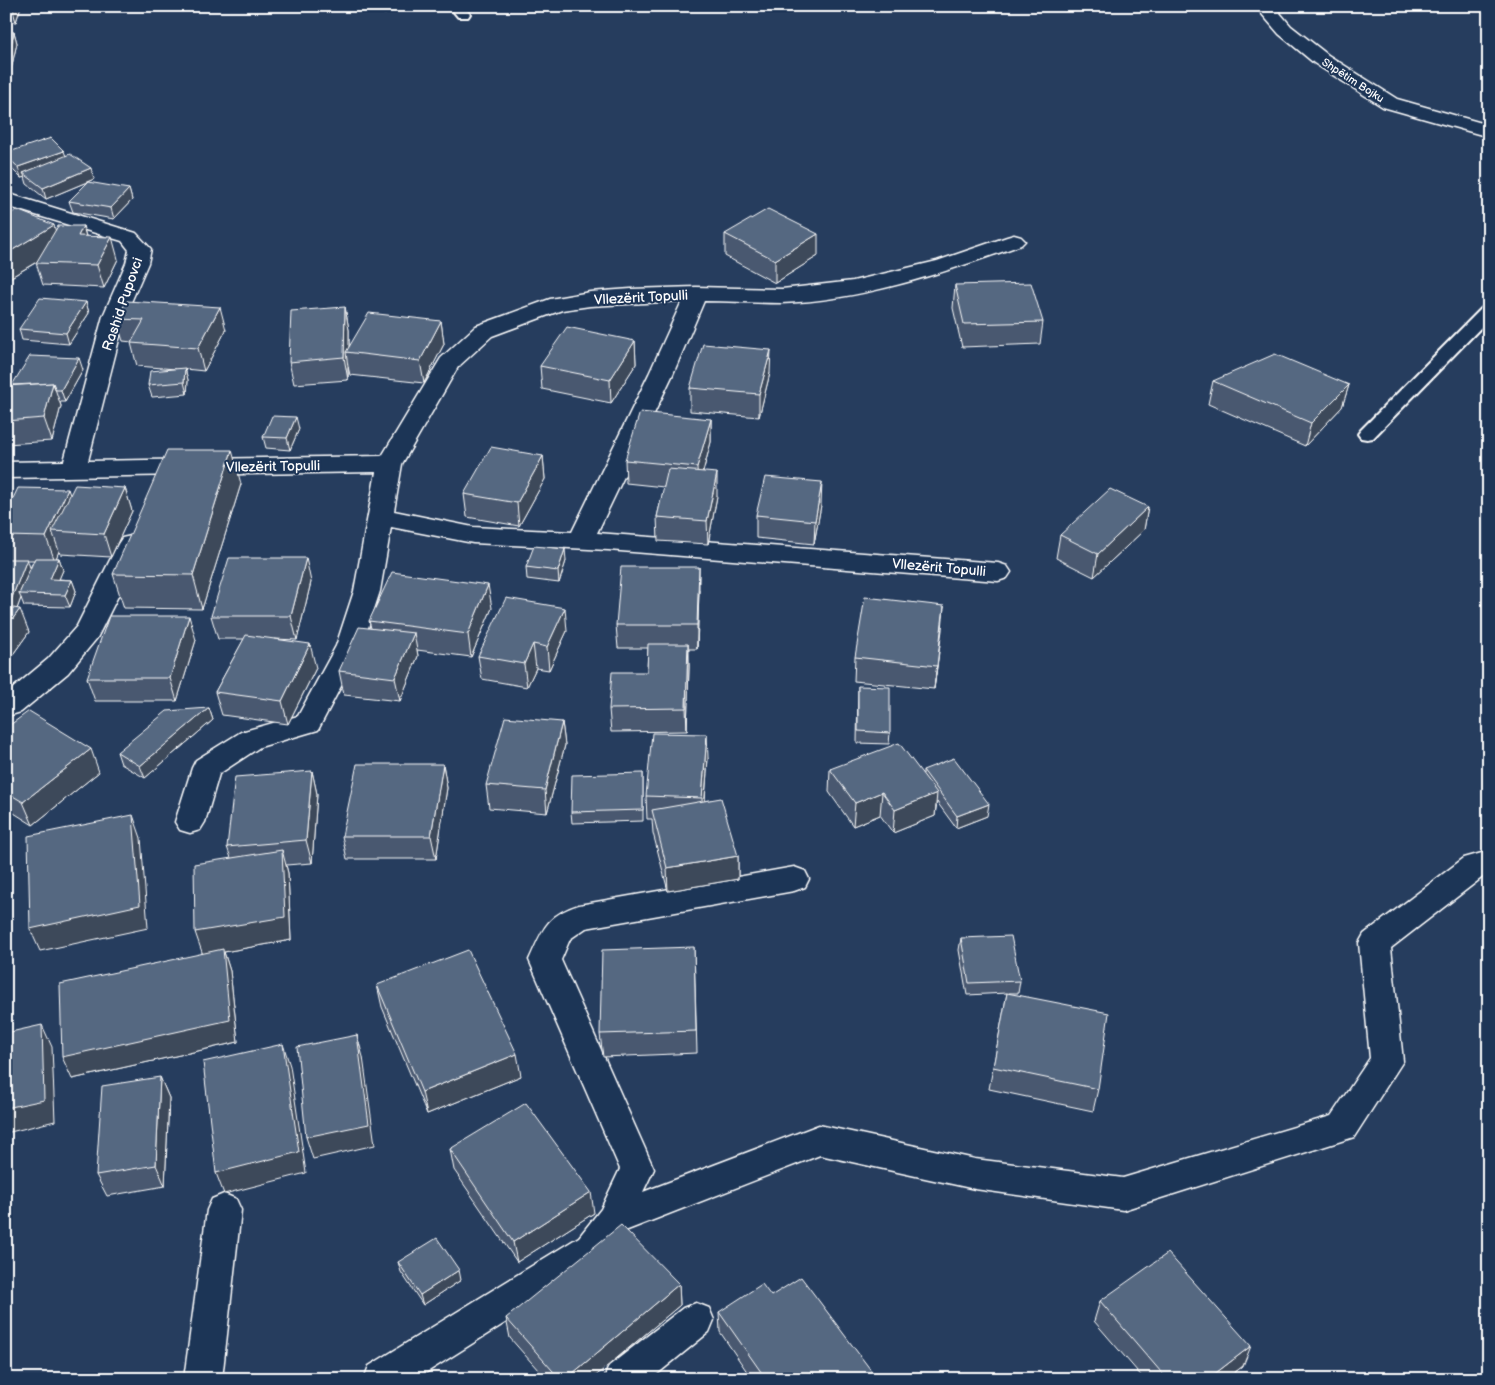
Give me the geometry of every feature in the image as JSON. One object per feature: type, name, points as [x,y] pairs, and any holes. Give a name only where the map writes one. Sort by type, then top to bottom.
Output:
[{"type":"street","name":"Shpëtim Bojku","points":[[1264,6],[1285,30],[1321,59],[1390,103],[1489,132]]},
{"type":"street","name":"Rashid Pupovci","points":[[6,199],[129,238],[140,249],[137,263],[114,316],[74,469]]},
{"type":"street","points":[[696,294],[782,296],[854,288],[944,266],[1014,241]]},
{"type":"street","name":"Vllezërit Topulli","points":[[190,822],[206,768],[251,739],[308,722],[349,646],[367,591],[390,464],[449,363],[484,332],[558,304],[631,296],[696,294],[661,374],[580,541]]},
{"type":"street","name":"Vllezërit Topulli","points":[[6,470],[390,464]]},
{"type":"street","points":[[157,493],[170,467]]},
{"type":"street","name":"Vllezërit Topulli","points":[[380,517],[472,535],[580,541],[998,572]]},
{"type":"street","points":[[11,705],[58,666],[88,631],[144,519]]},
{"type":"street","points":[[613,1220],[820,1140],[975,1174],[1123,1194],[1342,1127],[1388,1061],[1375,943],[1475,866],[1489,863]]},
{"type":"street","points":[[382,1379],[591,1249],[613,1220],[637,1170],[545,960],[558,931],[579,917],[794,880]]},
{"type":"street","points":[[203,1379],[224,1210]]},
{"type":"street","points":[[622,1379],[696,1320]]},
{"type":"lane","points":[[1367,434],[1489,310]]},
{"type":"building","points":[[6,6],[14,6],[13,11],[6,12]]},
{"type":"building","points":[[14,32],[8,58],[6,59],[6,33]]},
{"type":"building","points":[[51,138],[64,151],[18,167],[6,156],[6,153]]},
{"type":"building","points":[[70,154],[91,168],[43,188],[23,173]]},
{"type":"building","points":[[88,182],[129,189],[111,208],[69,201]]},
{"type":"building","points":[[768,209],[818,234],[775,260],[725,234]]},
{"type":"building","points":[[17,210],[54,225],[6,254],[6,216]]},
{"type":"building","points":[[58,226],[83,226],[78,236],[112,237],[97,265],[36,263]]},
{"type":"building","points":[[1031,283],[1043,322],[964,324],[955,285]]},
{"type":"building","points":[[40,298],[86,302],[66,333],[19,329]]},
{"type":"building","points":[[127,301],[220,307],[198,348],[131,343],[144,320],[116,319]]},
{"type":"building","points":[[345,307],[344,357],[289,362],[291,311]]},
{"type":"building","points":[[369,313],[441,321],[420,361],[346,352]]},
{"type":"building","points":[[567,327],[635,341],[610,380],[540,366]]},
{"type":"building","points":[[703,344],[771,350],[759,394],[690,388]]},
{"type":"building","points":[[1275,354],[1349,385],[1311,423],[1213,381]]},
{"type":"building","points":[[30,356],[79,358],[61,390],[56,390],[53,383],[12,385]]},
{"type":"building","points":[[185,368],[184,382],[148,385],[150,371]]},
{"type":"building","points":[[53,383],[44,418],[6,421],[6,386]]},
{"type":"building","points":[[640,412],[711,419],[697,467],[625,460]]},
{"type":"building","points":[[272,416],[296,417],[287,438],[263,437]]},
{"type":"building","points":[[491,447],[543,456],[517,503],[464,494]]},
{"type":"building","points":[[167,450],[232,450],[193,575],[113,574]]},
{"type":"building","points":[[668,469],[717,473],[707,521],[657,517]]},
{"type":"building","points":[[765,477],[822,482],[815,521],[756,515]]},
{"type":"building","points":[[75,485],[125,488],[104,534],[52,531]]},
{"type":"building","points":[[18,488],[68,489],[46,537],[6,536],[6,513]]},
{"type":"building","points":[[1110,489],[1148,507],[1098,554],[1060,535]]},
{"type":"building","points":[[534,546],[565,549],[558,571],[526,567]]},
{"type":"building","points":[[35,558],[59,558],[50,579],[72,580],[65,595],[19,594]]},
{"type":"building","points":[[229,558],[306,558],[291,616],[211,616]]},
{"type":"building","points":[[6,559],[27,559],[9,605],[6,605]]},
{"type":"building","points":[[621,567],[699,567],[697,625],[616,625]]},
{"type":"building","points":[[392,572],[488,585],[468,634],[369,621]]},
{"type":"building","points":[[865,597],[944,606],[937,666],[855,657]]},
{"type":"building","points":[[506,598],[565,608],[547,647],[533,644],[524,664],[478,656]]},
{"type":"building","points":[[6,607],[20,609],[6,628]]},
{"type":"building","points":[[109,616],[189,616],[170,678],[87,678]]},
{"type":"building","points":[[359,627],[414,633],[395,678],[339,671]]},
{"type":"building","points":[[246,635],[310,644],[282,701],[215,692]]},
{"type":"building","points":[[648,644],[688,644],[686,708],[609,709],[612,672],[647,672]]},
{"type":"building","points":[[858,686],[890,687],[890,733],[858,731]]},
{"type":"building","points":[[209,708],[140,766],[117,752],[167,711]]},
{"type":"building","points":[[29,711],[91,749],[23,802],[6,792],[6,728]]},
{"type":"building","points":[[505,717],[562,722],[545,790],[486,785]]},
{"type":"building","points":[[652,733],[707,734],[702,798],[646,796]]},
{"type":"building","points":[[899,743],[937,793],[895,810],[882,792],[855,803],[830,769]]},
{"type":"building","points":[[954,758],[989,804],[957,816],[923,770]]},
{"type":"building","points":[[357,764],[443,764],[431,836],[342,836]]},
{"type":"building","points":[[312,771],[306,840],[227,847],[235,777]]},
{"type":"building","points":[[643,773],[643,810],[571,812],[572,775]]},
{"type":"building","points":[[721,798],[738,856],[667,868],[652,810]]},
{"type":"building","points":[[133,815],[140,905],[30,929],[28,836]]},
{"type":"building","points":[[282,850],[285,917],[195,932],[194,864]]},
{"type":"building","points":[[1011,936],[1020,981],[969,983],[961,938]]},
{"type":"building","points":[[694,947],[696,1031],[600,1034],[602,950]]},
{"type":"building","points":[[223,949],[230,1020],[62,1057],[60,984]]},
{"type":"building","points":[[468,950],[517,1054],[422,1092],[377,985]]},
{"type":"building","points":[[1007,993],[1109,1013],[1098,1089],[993,1067]]},
{"type":"building","points":[[42,1025],[44,1100],[6,1108],[6,1033]]},
{"type":"building","points":[[357,1035],[369,1124],[306,1137],[297,1047]]},
{"type":"building","points":[[283,1044],[299,1152],[216,1173],[203,1062]]},
{"type":"building","points":[[160,1077],[156,1165],[96,1175],[102,1086]]},
{"type":"building","points":[[526,1103],[591,1192],[513,1242],[450,1149]]},
{"type":"building","points":[[621,1225],[679,1284],[566,1379],[560,1379],[506,1318]]},
{"type":"building","points":[[437,1238],[459,1270],[420,1295],[398,1262]]},
{"type":"building","points":[[1168,1253],[1251,1346],[1208,1379],[1167,1379],[1100,1301]]},
{"type":"building","points":[[801,1277],[873,1373],[865,1379],[766,1379],[719,1312],[762,1284],[771,1296]]}]
